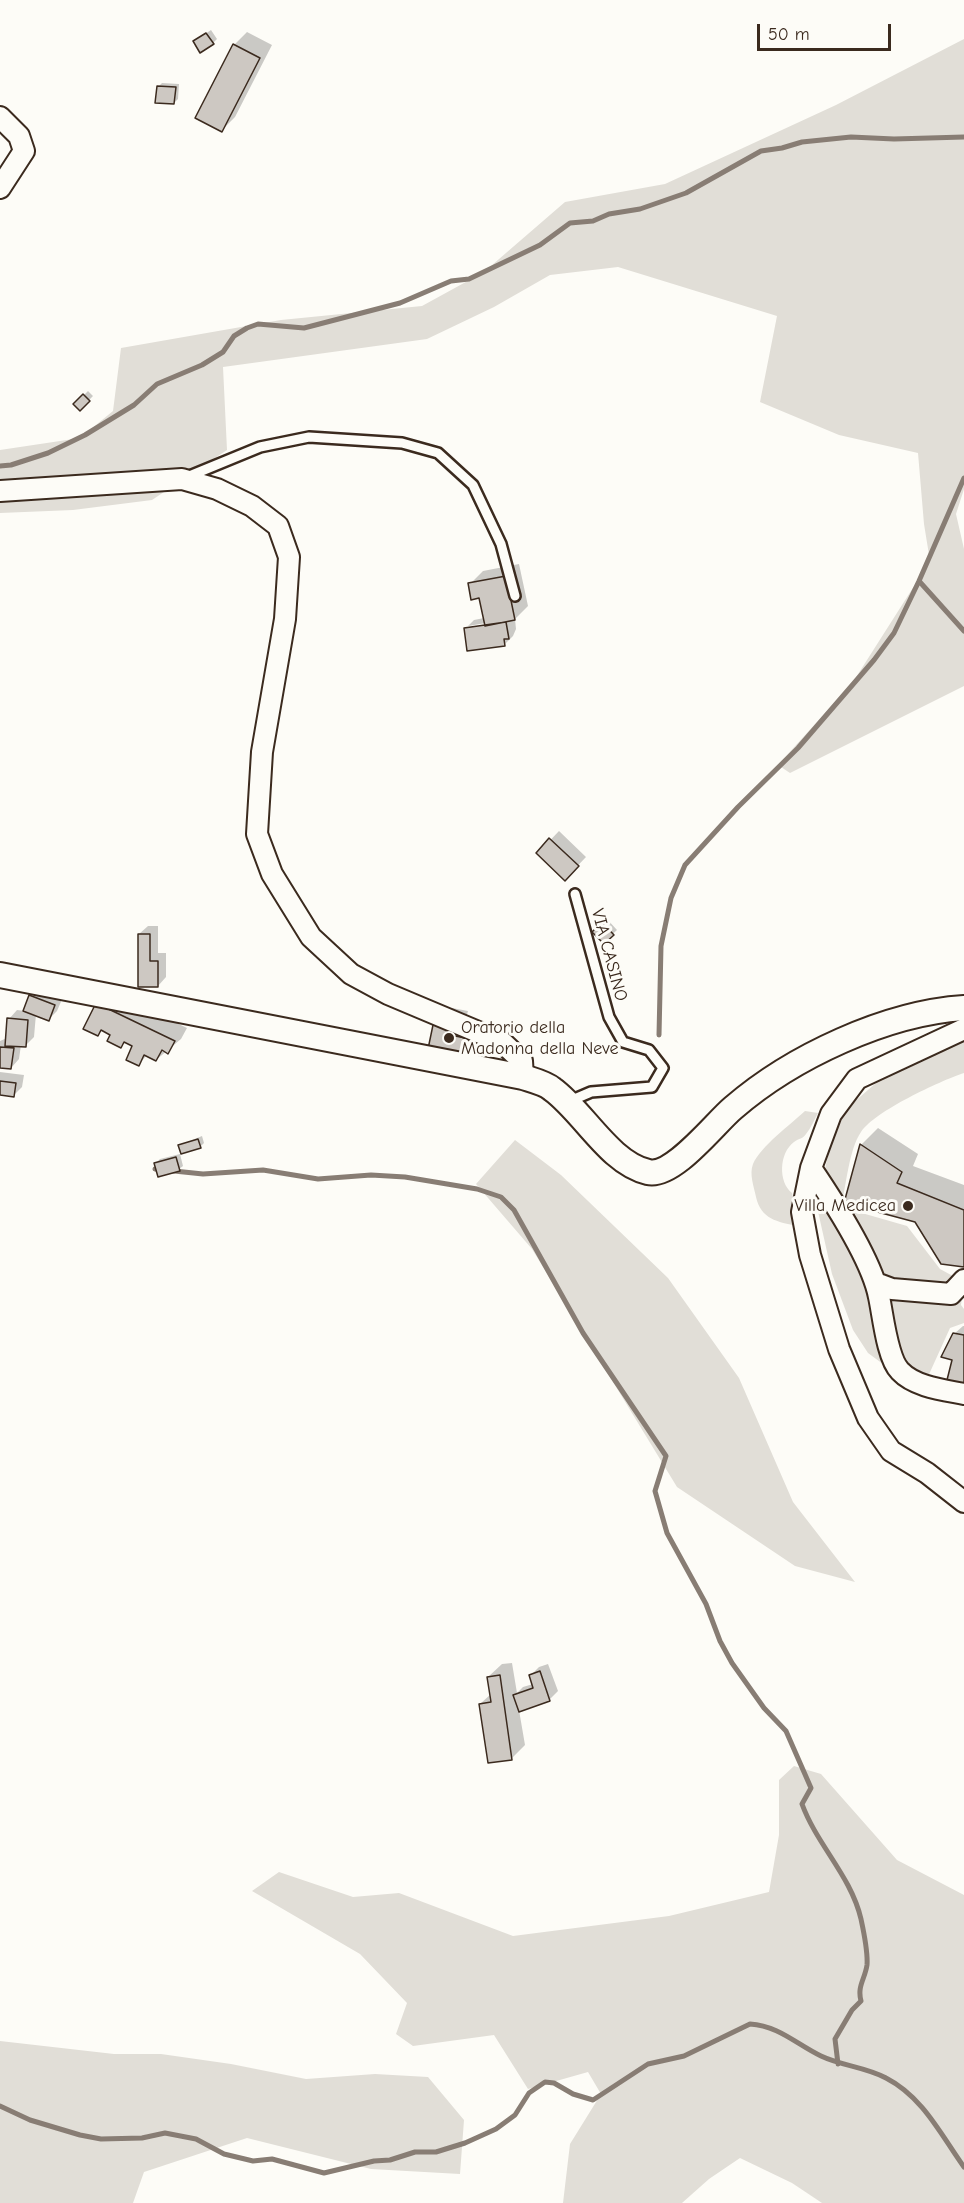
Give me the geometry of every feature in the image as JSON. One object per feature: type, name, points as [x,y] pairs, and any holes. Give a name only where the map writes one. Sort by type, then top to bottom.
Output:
[{"type":"street","points":[[0,117],[18,136],[24,151],[0,188]]},
{"type":"street","points":[[0,490],[182,478],[217,489],[252,506],[278,526],[290,556],[285,619],[262,752],[257,834],[272,874],[311,937],[351,974],[388,994],[502,1042],[522,1061],[523,1077]]},
{"type":"street","points":[[0,975],[523,1077],[559,1096],[632,1165],[650,1173],[667,1169],[756,1087],[785,1069],[848,1038],[899,1021],[964,1008]]},
{"type":"street","points":[[964,1029],[856,1079],[831,1114],[811,1168],[802,1212],[810,1255],[839,1349],[868,1418],[891,1451],[927,1473],[964,1502]]},
{"type":"street","points":[[811,1168],[830,1196],[876,1283],[889,1346],[900,1371],[927,1386],[964,1394]]},
{"type":"street","points":[[876,1283],[892,1289],[960,1291]]},
{"type":"lane","points":[[182,478],[260,447],[309,437],[402,443],[438,453],[473,485],[501,544],[515,596]]},
{"type":"lane","name":"VIA CASINO","points":[[559,1096],[652,1087],[663,1068],[650,1050],[623,1042],[616,1034],[609,1017],[575,894]]},
{"type":"shaded area","points":[[964,39],[964,489],[956,514],[964,549],[964,686],[790,773],[778,765],[853,682],[930,561],[924,524],[918,453],[839,435],[760,402],[777,316],[618,267],[550,275],[494,307],[427,339],[223,367],[227,450],[152,500],[73,510],[0,513],[0,450],[80,438],[113,411],[121,348],[281,320],[422,306],[484,272],[565,202],[665,184],[836,105]]},
{"type":"shaded area","points":[[964,1037],[964,1073],[893,1106],[861,1132],[851,1158],[841,1207],[907,1226],[940,1269],[964,1282],[961,1305],[964,1309],[964,1323],[950,1328],[921,1392],[868,1353],[853,1330],[832,1274],[817,1207],[828,1155],[845,1110],[884,1076]]},
{"type":"shaded area","points":[[805,1111],[818,1113],[805,1136],[794,1142],[785,1153],[782,1168],[784,1182],[792,1193],[798,1226],[777,1221],[766,1215],[758,1204],[752,1172],[753,1164],[762,1150]]},
{"type":"shaded area","points":[[515,1140],[561,1175],[668,1278],[739,1378],[793,1502],[855,1582],[795,1566],[677,1487],[532,1249],[476,1184]]},
{"type":"shaded area","points":[[794,1766],[821,1774],[897,1860],[964,1895],[964,2203],[822,2203],[792,2183],[740,2158],[709,2179],[682,2203],[563,2203],[570,2144],[601,2094],[588,2072],[528,2089],[494,2035],[413,2046],[396,2034],[407,2003],[360,1954],[252,1891],[279,1872],[353,1897],[399,1893],[513,1936],[669,1916],[769,1892],[779,1835],[779,1780]]},
{"type":"shaded area","points":[[0,2041],[114,2054],[161,2054],[231,2064],[306,2079],[375,2074],[428,2077],[464,2120],[460,2174],[371,2169],[247,2138],[144,2172],[133,2203],[0,2203]]},
{"type":"building","points":[[206,33],[214,44],[200,53],[193,41]]},
{"type":"building","points":[[233,44],[260,58],[222,132],[195,118]]},
{"type":"building","points":[[157,86],[176,87],[174,104],[155,103]]},
{"type":"building","points":[[83,394],[90,401],[80,411],[73,404]]},
{"type":"building","points":[[506,576],[515,620],[485,626],[479,598],[471,600],[468,583]]},
{"type":"building","points":[[506,622],[509,639],[504,639],[505,646],[467,651],[464,628]]},
{"type":"building","points":[[549,838],[579,866],[565,881],[536,853]]},
{"type":"building","points":[[602,922],[614,935],[604,944],[592,932]]},
{"type":"building","points":[[138,934],[150,934],[150,961],[158,961],[158,987],[138,987]]},
{"type":"building","points":[[29,995],[55,1005],[49,1021],[23,1011]]},
{"type":"building","points":[[96,1003],[175,1041],[168,1054],[162,1050],[156,1061],[144,1055],[139,1066],[126,1060],[132,1046],[124,1042],[121,1048],[107,1041],[110,1035],[101,1030],[98,1036],[83,1029]]},
{"type":"building","points":[[7,1018],[28,1020],[26,1047],[5,1046]]},
{"type":"building","name":"Oratorio della Madonna della Neve","points":[[433,1025],[451,1028],[450,1035],[486,1042],[483,1059],[428,1049]]},
{"type":"building","points":[[0,1047],[14,1048],[11,1069],[0,1068]]},
{"type":"building","points":[[0,1081],[16,1083],[14,1097],[0,1095]]},
{"type":"building","points":[[198,1139],[201,1148],[181,1154],[178,1145]]},
{"type":"building","name":"Villa Medicea","points":[[860,1144],[902,1172],[897,1183],[964,1210],[964,1267],[941,1264],[915,1222],[844,1203]]},
{"type":"building","points":[[176,1157],[180,1171],[158,1177],[154,1163]]},
{"type":"building","points":[[953,1333],[964,1335],[964,1387],[946,1384],[952,1360],[941,1357]]},
{"type":"building","points":[[540,1671],[550,1701],[519,1712],[513,1695],[533,1688],[529,1675]]},
{"type":"building","points":[[500,1675],[512,1760],[488,1763],[479,1704],[491,1702],[487,1677]]},
{"type":"waterway","points":[[0,466],[11,465],[48,453],[85,435],[134,405],[157,384],[202,365],[223,352],[234,336],[247,328],[258,324],[304,328],[400,303],[451,281],[469,279],[540,245],[570,223],[593,221],[609,214],[640,209],[686,193],[761,151],[802,142],[851,137],[894,139],[964,137]]},
{"type":"waterway","points":[[659,1035],[661,946],[671,898],[685,865],[738,807],[798,748],[874,660],[894,633],[964,478]]},
{"type":"waterway","points":[[919,581],[964,631]]},
{"type":"waterway","points":[[155,1169],[203,1174],[263,1170],[318,1179],[371,1175],[405,1177],[477,1189],[501,1197],[514,1210],[583,1333],[666,1456],[655,1491],[667,1533],[706,1604],[720,1641],[732,1663],[764,1708],[786,1731],[811,1788],[802,1804],[808,1819],[856,1903],[861,1919],[867,1965],[861,1987],[861,2001],[852,2010],[835,2039],[838,2064]]},
{"type":"waterway","points":[[0,2106],[30,2120],[80,2135],[101,2139],[142,2138],[165,2133],[196,2139],[224,2154],[253,2161],[272,2159],[324,2173],[374,2161],[390,2160],[415,2152],[436,2152],[465,2143],[496,2129],[515,2115],[529,2093],[545,2082],[554,2083],[573,2094],[593,2100],[648,2064],[684,2056],[750,2024],[770,2028],[821,2056],[878,2074],[899,2086],[921,2106],[964,2167]]},
{"type":"place","name":"Oratorio della Madonna della Neve","points":[[449,1038]]},
{"type":"place","name":"Villa Medicea","points":[[908,1206]]}]
